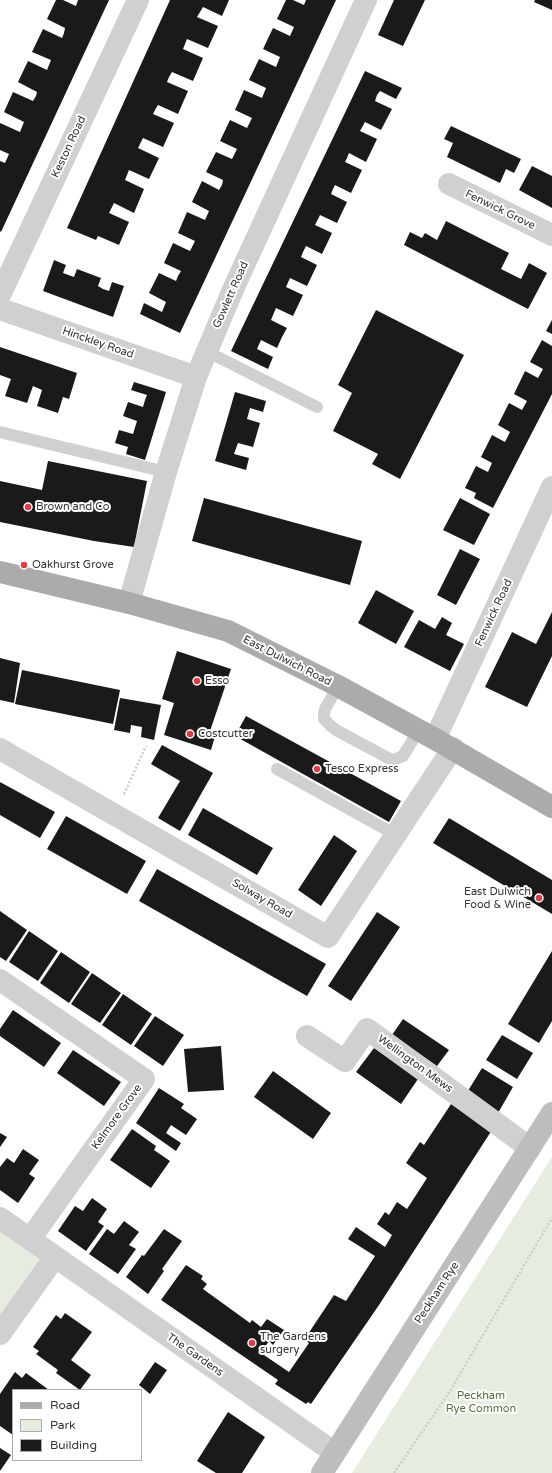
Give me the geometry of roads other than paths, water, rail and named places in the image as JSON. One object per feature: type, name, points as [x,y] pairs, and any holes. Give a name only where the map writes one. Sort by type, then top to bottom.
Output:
[{"type":"main road","name":"East Dulwich Road","points":[[0,572],[129,603],[228,631],[338,686],[436,739],[552,807]]},
{"type":"main road","name":"Peckham Rye","points":[[322,1473],[552,1113]]},
{"type":"street","name":"Keston Road","points":[[0,294],[138,0]]},
{"type":"street","name":"Gowlett Road","points":[[129,603],[166,472],[196,377],[238,278],[366,0]]},
{"type":"street","name":"Fenwick Grove","points":[[449,184],[552,236]]},
{"type":"street","name":"Hinckley Road","points":[[0,309],[196,377]]},
{"type":"street","name":"Fenwick Road","points":[[436,739],[552,487]]},
{"type":"street","name":"Solway Road","points":[[0,749],[328,937],[396,835],[436,739]]},
{"type":"street","name":"Kelmore Grove","points":[[0,980],[144,1079],[30,1239]]},
{"type":"street","name":"Wellington Mews","points":[[307,1036],[345,1061],[367,1030],[530,1148]]},
{"type":"street","name":"The Gardens","points":[[0,1218],[334,1453]]},
{"type":"street","points":[[0,1334],[55,1257]]},
{"type":"lane","points":[[206,352],[317,407]]},
{"type":"lane","points":[[0,432],[166,472]]},
{"type":"lane","points":[[338,686],[325,709],[324,715],[324,719],[336,730],[393,760],[400,758],[406,753],[436,739]]},
{"type":"lane","points":[[277,769],[396,835]]},
{"type":"place","name":"Brown and Co","points":[[28,507]]},
{"type":"place","name":"Oakhurst Grove","points":[[24,565]]},
{"type":"place","name":"Esso","points":[[197,681]]},
{"type":"place","name":"Costcutter","points":[[190,734]]},
{"type":"place","name":"Tesco Express","points":[[317,769]]},
{"type":"place","name":"East Dulwich Food & Wine","points":[[539,898]]},
{"type":"place","name":"The Gardens surgery","points":[[252,1343]]},
{"type":"park label","name":"Peckham Rye Common","points":[[481,1402]]}]
